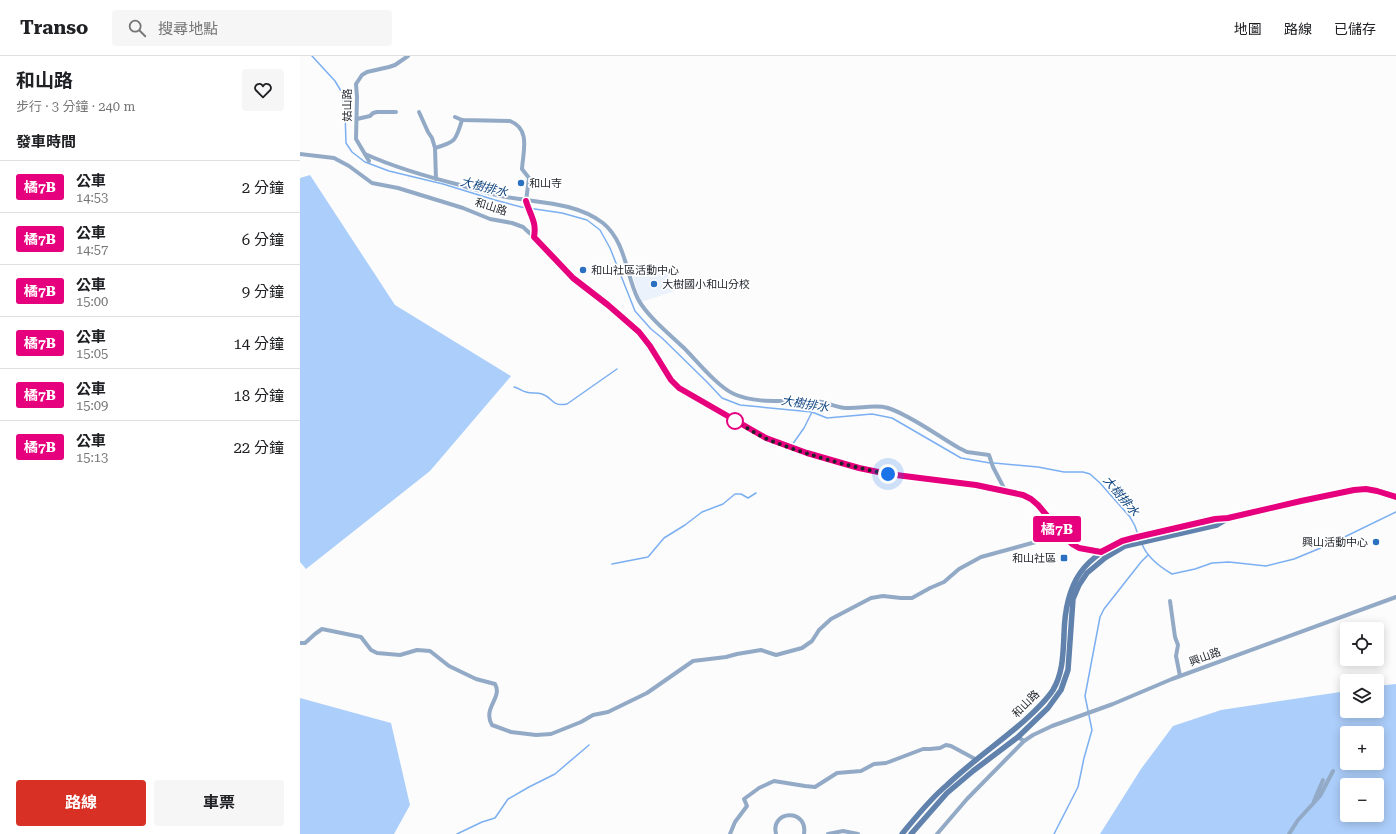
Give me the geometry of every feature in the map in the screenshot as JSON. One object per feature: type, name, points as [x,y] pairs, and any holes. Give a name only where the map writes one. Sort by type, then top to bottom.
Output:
[{"type":"main road","name":"和山路","points":[[902,834],[946,785],[1040,707],[1053,690],[1061,673],[1064,618],[1068,598],[1074,582],[1084,567],[1103,555],[1134,541],[1217,524],[1228,518],[1301,501],[1366,489],[1396,497]]},
{"type":"main road","name":"和山路","points":[[911,834],[947,793],[1018,737],[1048,708],[1061,690],[1066,680],[1068,670],[1073,599],[1079,585],[1087,573],[1103,555]]},
{"type":"street","name":"姑山路","points":[[369,161],[356,139],[356,84],[362,76],[372,70],[380,70],[395,65],[408,56]]},
{"type":"street","points":[[357,119],[370,116],[377,112],[396,112]]},
{"type":"street","points":[[419,112],[432,138],[435,148],[436,179]]},
{"type":"street","points":[[455,117],[462,120],[510,121],[516,123],[520,128],[524,142],[522,170],[529,178],[526,201]]},
{"type":"street","points":[[435,148],[451,143],[455,139],[462,120]]},
{"type":"street","name":"和山路","points":[[300,154],[334,158],[349,166],[364,178],[372,182],[398,188],[463,208],[490,219],[512,223],[523,227],[573,278],[608,305],[639,332],[650,346],[674,384],[743,426],[766,438],[807,453],[859,468],[888,474],[942,480],[1004,490],[1023,495],[1031,499],[1072,544],[1079,548],[1103,555]]},
{"type":"street","name":"和山路","points":[[365,154],[385,163],[436,179],[500,196],[570,207],[588,214],[614,235],[630,274],[632,286],[644,309],[713,377],[732,393],[743,398],[768,401],[822,402],[844,408],[877,406],[888,408],[902,414],[967,452],[990,456],[993,467],[1004,490]]},
{"type":"street","points":[[300,643],[305,643],[322,629],[361,636],[371,650],[377,653],[400,655],[417,650],[430,651],[449,666],[476,679],[496,684],[498,693],[495,696],[489,712],[492,725],[511,732],[545,735],[558,732],[593,715],[608,712],[648,693],[693,661],[726,657],[761,650],[776,655],[802,648],[812,641],[831,619],[871,598],[883,596],[912,598],[924,590],[944,582],[959,569],[981,557],[1054,537],[1064,536]]},
{"type":"street","name":"興山路","points":[[938,834],[967,799],[1024,741],[1033,735],[1052,726],[1113,704],[1180,676],[1396,597]]},
{"type":"street","points":[[1170,602],[1175,638],[1178,645],[1176,656],[1180,676]]},
{"type":"street","points":[[1018,737],[1024,741]]},
{"type":"street","points":[[730,834],[735,822],[747,806],[744,799],[759,788],[774,780],[815,787],[837,773],[861,771],[874,764],[886,763],[914,751],[940,748],[946,745],[951,746],[977,760]]},
{"type":"street","points":[[1288,834],[1298,820],[1320,796],[1333,771]]},
{"type":"street","points":[[1312,805],[1323,780]]},
{"type":"street","points":[[776,834],[776,825],[779,820],[784,816],[790,815],[795,816],[804,823],[804,834]]},
{"type":"street","points":[[828,834],[844,831],[858,834]]},
{"type":"shaded area","points":[[310,175],[395,305],[511,376],[430,471],[306,569],[300,562],[300,178]]},
{"type":"shaded area","name":"大樹國小和山分校","points":[[663,263],[675,291],[641,302],[633,277]]},
{"type":"shaded area","points":[[1396,684],[1396,834],[1100,834],[1141,769],[1173,726],[1221,710],[1340,692],[1340,718],[1384,718],[1384,685]]},
{"type":"shaded area","points":[[300,698],[391,723],[410,805],[394,834],[300,834]]},
{"type":"waterway","name":"大樹排水","points":[[312,56],[335,81],[341,91],[345,111],[346,143],[352,152],[365,162],[389,171],[443,184],[521,207],[562,213],[587,220],[600,230],[610,248],[635,311],[651,329],[662,338],[722,398],[740,405],[812,412],[827,418],[872,414],[892,418],[961,458],[990,463]]},
{"type":"waterway","points":[[514,387],[528,393],[542,394],[555,403],[562,405],[567,404],[617,369]]},
{"type":"waterway","points":[[792,445],[804,428],[812,412]]},
{"type":"waterway","name":"大樹排水","points":[[994,463],[1090,474],[1130,517],[1138,535]]},
{"type":"waterway","points":[[612,564],[648,557],[664,538],[702,512],[723,504],[735,494],[741,494],[748,498],[756,493]]},
{"type":"waterway","name":"大樹排水","points":[[1142,544],[1144,549],[1154,561],[1172,574],[1195,569],[1212,563],[1229,562],[1266,566],[1294,559],[1328,545],[1396,512]]},
{"type":"waterway","points":[[1054,834],[1078,787],[1092,730],[1085,696],[1100,617],[1104,609],[1148,555]]},
{"type":"waterway","points":[[457,834],[482,822],[495,818],[508,799],[555,774],[589,745]]},
{"type":"bus line","name":"橘7B","points":[[526,201],[533,216],[536,229],[534,237],[573,278],[608,305],[639,332],[650,346],[671,380],[679,388],[766,438],[807,453],[859,468],[888,474],[976,485],[1023,495],[1038,505],[1054,526],[1072,544],[1079,548],[1101,552],[1122,541],[1133,538],[1354,490],[1366,489],[1396,497]]},
{"type":"place","name":"和山寺","points":[[521,183]]},
{"type":"place","name":"和山社區活動中心","points":[[583,270]]},
{"type":"place","name":"大樹國小和山分校","points":[[654,284]]},
{"type":"place","name":"興山活動中心","points":[[1376,542]]},
{"type":"place","name":"和山社區","points":[[1064,558]]},
{"type":"route","points":[[735,421],[766,438],[789,447],[859,468],[888,474]]}]
